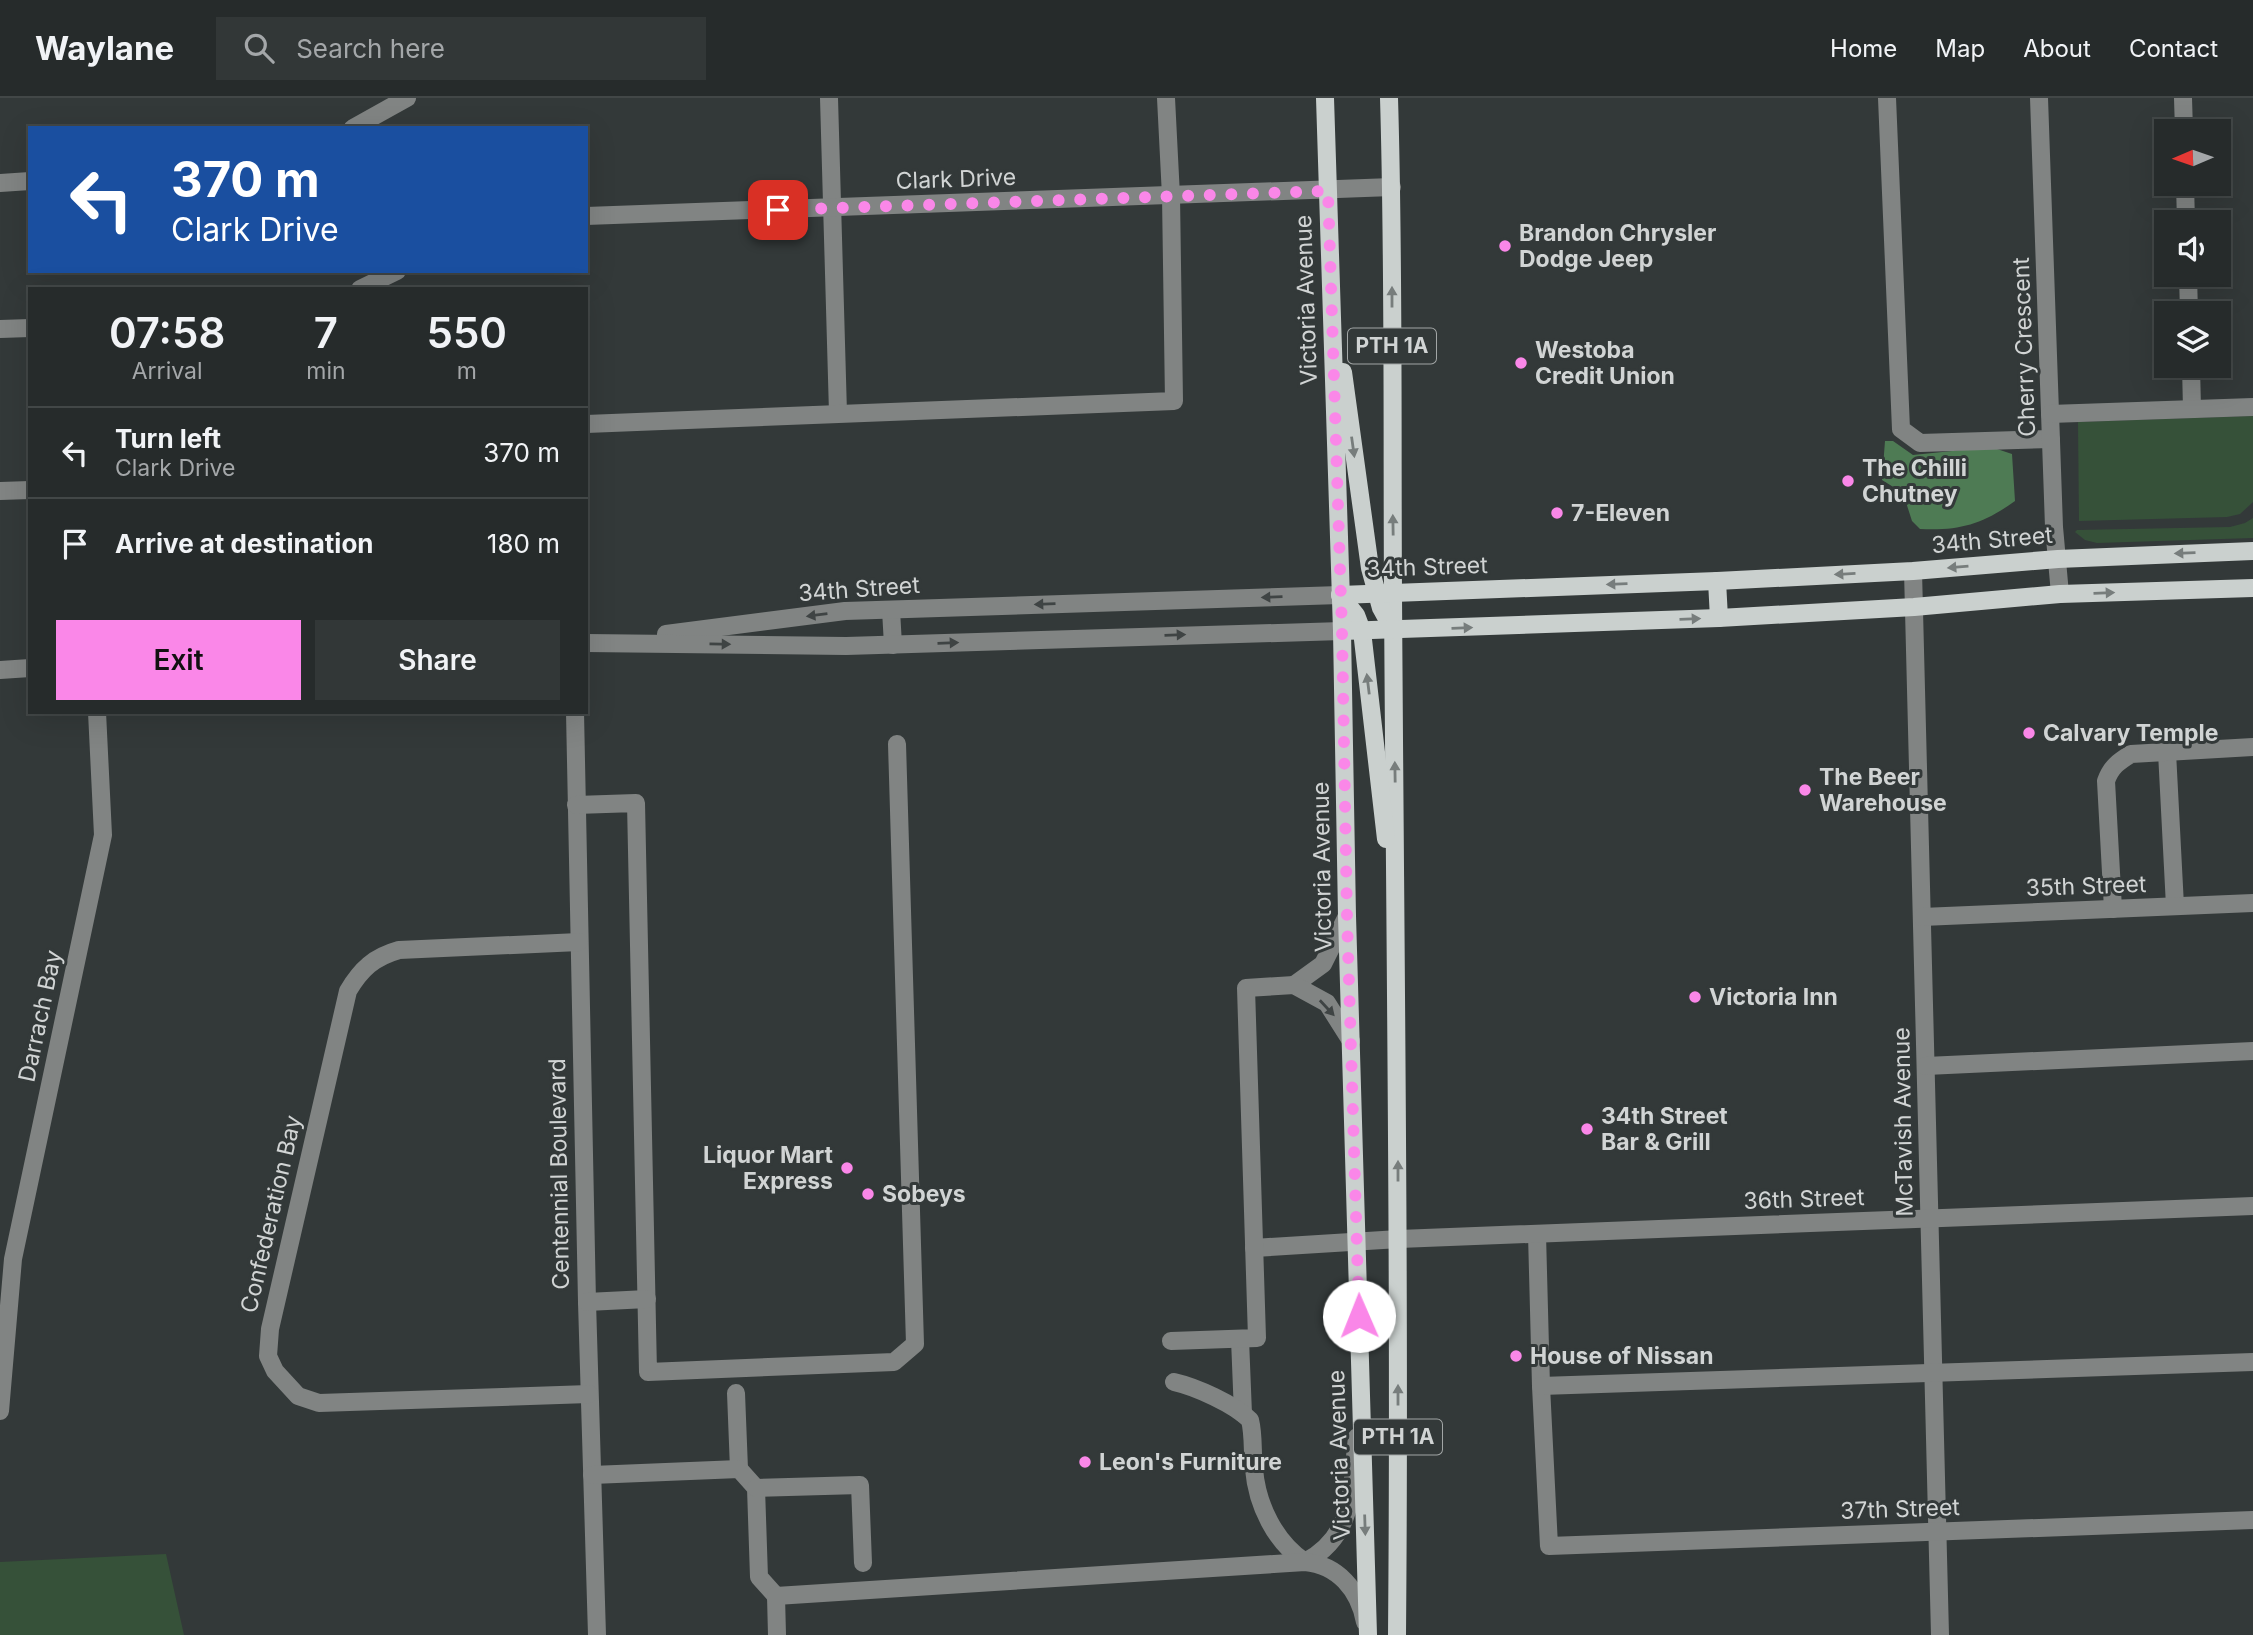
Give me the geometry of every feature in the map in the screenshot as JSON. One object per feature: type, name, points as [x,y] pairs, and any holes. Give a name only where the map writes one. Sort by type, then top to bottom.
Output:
[{"type":"main road","name":"Victoria Avenue","points":[[1325,98],[1342,631],[1350,1041],[1367,1635]]},
{"type":"main road","name":"PTH 1A","points":[[1389,98],[1392,187],[1384,593],[1394,631],[1399,1239],[1397,1635]]},
{"type":"main road","points":[[1331,282],[1370,568],[1384,593]]},
{"type":"main road","name":"34th Street","points":[[1340,594],[1717,581],[1913,571],[2058,559],[2253,551]]},
{"type":"main road","points":[[1717,581],[1719,618]]},
{"type":"main road","name":"34th Street","points":[[1342,631],[1719,618],[1914,607],[2060,594],[2253,588]]},
{"type":"main road","points":[[1340,594],[1356,615],[1362,631],[1396,922]]},
{"type":"street","points":[[357,126],[408,98]]},
{"type":"street","points":[[829,98],[838,413]]},
{"type":"street","points":[[588,424],[1174,401],[1171,196],[1166,98]]},
{"type":"street","points":[[1887,98],[1901,429],[1920,443],[2051,439]]},
{"type":"street","name":"Cherry Crescent","points":[[2039,98],[2054,527],[2060,594]]},
{"type":"street","points":[[2183,98],[2184,119]]},
{"type":"street","points":[[0,183],[28,181]]},
{"type":"street","name":"Clark Drive","points":[[588,216],[1392,187]]},
{"type":"street","points":[[364,287],[393,273]]},
{"type":"street","points":[[0,329],[28,328]]},
{"type":"street","points":[[2191,378],[2192,409]]},
{"type":"street","points":[[2050,414],[2253,407]]},
{"type":"street","points":[[0,491],[28,490]]},
{"type":"street","name":"McTavish Avenue","points":[[1913,571],[1940,1635]]},
{"type":"street","name":"34th Street","points":[[595,643],[845,611],[1340,594]]},
{"type":"street","points":[[891,610],[893,645]]},
{"type":"street","name":"34th Street","points":[[595,643],[846,646],[1342,631]]},
{"type":"street","points":[[0,670],[28,668]]},
{"type":"street","name":"Darrach Bay","points":[[0,1411],[13,1259],[103,835],[97,714]]},
{"type":"street","name":"Centennial Boulevard","points":[[575,714],[589,1394],[597,1635]]},
{"type":"street","points":[[576,805],[636,803],[648,1372],[894,1362],[915,1344],[897,744]]},
{"type":"street","points":[[2113,909],[2106,781],[2115,764],[2131,754],[2253,747]]},
{"type":"street","points":[[2167,752],[2175,906]]},
{"type":"street","name":"35th Street","points":[[1922,917],[2253,903]]},
{"type":"street","points":[[1171,1341],[1257,1338],[1246,988],[1294,985],[1324,964],[1347,916]]},
{"type":"street","name":"Confederation Bay","points":[[579,942],[399,950],[377,958],[357,975],[348,991],[270,1328],[268,1356],[275,1371],[298,1396],[319,1403],[589,1394]]},
{"type":"street","points":[[1294,985],[1327,1003],[1350,1041]]},
{"type":"street","points":[[1926,1066],[2253,1051]]},
{"type":"street","name":"36th Street","points":[[1254,1248],[1399,1239],[2253,1206]]},
{"type":"street","points":[[1537,1234],[1541,1386],[2253,1362]]},
{"type":"street","points":[[587,1302],[647,1299]]},
{"type":"street","points":[[1240,1339],[1243,1414]]},
{"type":"street","points":[[1174,1382],[1193,1388],[1250,1420],[1258,1494],[1278,1538],[1291,1553],[1305,1562]]},
{"type":"street","name":"37th Street","points":[[1541,1386],[1549,1546],[2253,1520]]},
{"type":"street","points":[[1305,1562],[1334,1540],[1342,1527],[1350,1496],[1361,1391]]},
{"type":"street","points":[[736,1393],[739,1469],[756,1488],[760,1577],[776,1596],[777,1635]]},
{"type":"street","points":[[592,1475],[739,1469]]},
{"type":"street","points":[[756,1488],[860,1485],[863,1563]]},
{"type":"street","points":[[776,1596],[1305,1562],[1329,1567],[1352,1588],[1361,1606],[1367,1635]]},
{"type":"green space","points":[[2253,416],[2253,502],[2240,514],[2227,517],[2079,521],[2078,422]]},
{"type":"green space","points":[[1885,441],[1893,441],[1913,455],[1991,447],[2012,454],[2015,501],[1970,524],[1947,529],[1920,529],[1912,521],[1903,493],[1882,480]]},
{"type":"green space","points":[[2253,518],[2253,538],[2097,543],[2085,540],[2075,532],[2230,527]]},
{"type":"green space","points":[[166,1554],[184,1635],[0,1635],[0,1562]]},
{"type":"place","name":"Brandon Chrysler Dodge Jeep","points":[[1505,246]]},
{"type":"place","name":"Westoba Credit Union","points":[[1521,363]]},
{"type":"place","name":"The Chilli Chutney","points":[[1848,481]]},
{"type":"place","name":"7-Eleven","points":[[1557,513]]},
{"type":"place","name":"Calvary Temple","points":[[2029,733]]},
{"type":"place","name":"The Beer Warehouse","points":[[1805,790]]},
{"type":"place","name":"Victoria Inn","points":[[1695,997]]},
{"type":"place","name":"34th Street Bar & Grill","points":[[1587,1129]]},
{"type":"place","name":"Liquor Mart Express","points":[[847,1168]]},
{"type":"place","name":"Sobeys","points":[[868,1194]]},
{"type":"place","name":"House of Nissan","points":[[1516,1356]]},
{"type":"place","name":"Leon's Furniture","points":[[1085,1462]]},
{"type":"route","points":[[778,210],[1328,191],[1359,1316]]}]
